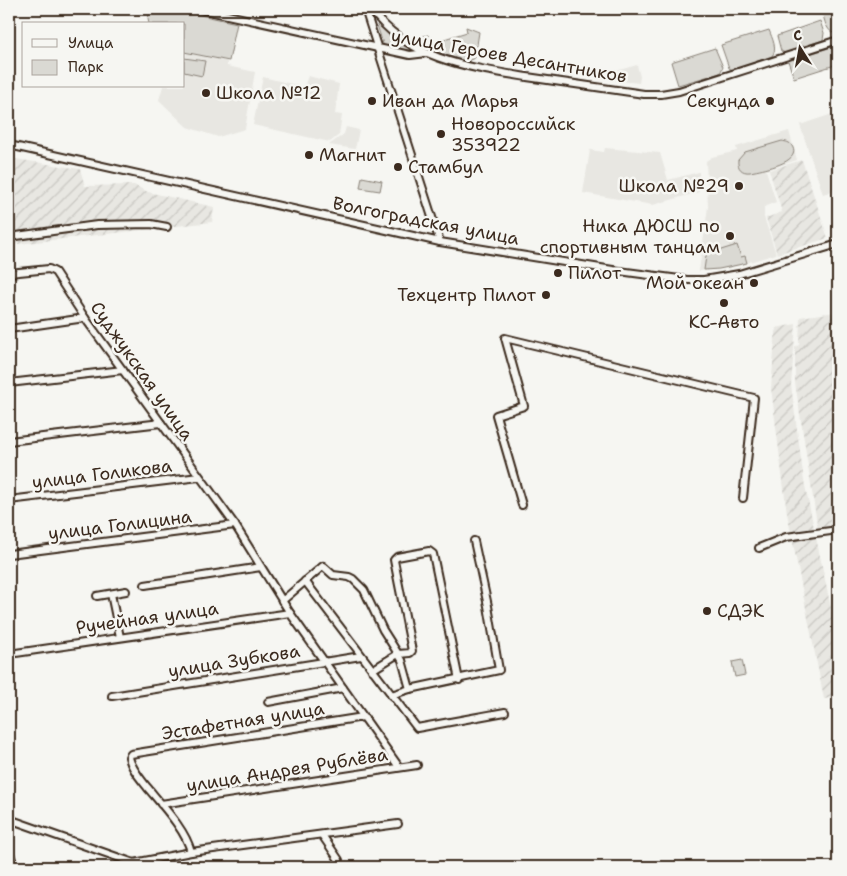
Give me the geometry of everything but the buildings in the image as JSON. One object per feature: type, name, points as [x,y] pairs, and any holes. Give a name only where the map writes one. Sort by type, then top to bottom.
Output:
[{"type":"street","name":"улица Героев Десантников","points":[[200,9],[410,55],[427,53],[466,67],[644,94],[662,94],[713,82],[838,40]]},
{"type":"street","points":[[364,9],[440,242]]},
{"type":"street","points":[[371,9],[399,37],[427,53]]},
{"type":"street","points":[[372,35],[372,24],[376,16]]},
{"type":"street","name":"Волгоградская улица","points":[[9,145],[440,242],[619,271],[695,280],[739,274],[838,244]]},
{"type":"street","points":[[9,237],[97,225],[157,224],[167,227]]},
{"type":"street","name":"Суджукская улица","points":[[9,273],[54,270],[85,318],[234,525],[262,568]]},
{"type":"street","points":[[9,329],[85,318]]},
{"type":"street","points":[[522,505],[496,415],[524,406],[505,338],[754,398],[743,498]]},
{"type":"street","points":[[9,383],[123,370]]},
{"type":"street","points":[[9,441],[161,423]]},
{"type":"street","name":"улица Голикова","points":[[9,500],[199,477]]},
{"type":"street","name":"улица Голицина","points":[[9,554],[234,525]]},
{"type":"street","points":[[759,548],[786,537],[838,530]]},
{"type":"street","points":[[391,695],[499,670],[474,541]]},
{"type":"street","points":[[372,670],[398,654],[410,653],[412,649],[394,560],[397,557],[429,551],[432,552],[459,680]]},
{"type":"street","points":[[282,601],[323,566],[333,575],[353,579],[364,590],[383,630],[398,654],[404,666],[410,690]]},
{"type":"street","points":[[145,585],[262,568],[324,663],[398,767]]},
{"type":"street","points":[[305,581],[417,728],[505,712]]},
{"type":"street","points":[[98,596],[126,591]]},
{"type":"street","points":[[111,594],[120,637]]},
{"type":"street","name":"Ручейная улица","points":[[9,654],[290,613]]},
{"type":"street","name":"улица Зубкова","points":[[112,696],[361,656]]},
{"type":"street","points":[[268,702],[343,688]]},
{"type":"street","name":"Эстафетная улица","points":[[161,804],[138,776],[129,757],[134,754],[363,717]]},
{"type":"street","name":"улица Андрея Рублёва","points":[[161,804],[417,765]]},
{"type":"street","points":[[161,804],[187,839],[190,852]]},
{"type":"street","points":[[9,819],[134,863],[190,852],[398,824]]},
{"type":"street","points":[[322,835],[339,860]]},
{"type":"street","points":[[9,850],[14,867]]},
{"type":"shaded area","name":"Школа №12","points":[[185,52],[227,61],[227,66],[255,72],[245,129],[218,137],[187,127],[159,100],[162,88],[185,88]]},
{"type":"shaded area","points":[[637,65],[640,77],[639,83],[611,80],[609,73]]},
{"type":"shaded area","points":[[308,76],[339,84],[335,114],[342,115],[339,135],[330,142],[253,125],[263,77],[304,87]]},
{"type":"shaded area","points":[[838,112],[838,189],[823,194],[800,125]]},
{"type":"shaded area","points":[[346,127],[359,130],[355,149],[329,145],[344,134]]},
{"type":"shaded area","name":"Школа №29","points":[[789,131],[797,160],[766,170],[776,202],[764,207],[764,217],[776,254],[730,268],[699,271],[708,207],[706,161],[712,157],[737,151],[736,147]]},
{"type":"shaded area","points":[[605,148],[660,153],[668,180],[699,172],[699,192],[653,205],[583,193],[590,150],[604,152]]},
{"type":"shaded area","points":[[9,158],[80,169],[85,186],[134,185],[148,192],[214,207],[212,222],[9,245]]},
{"type":"shaded area","points":[[802,160],[828,238],[777,254],[766,218],[782,212],[769,170]]},
{"type":"shaded area","points":[[838,309],[838,525],[818,530],[795,382],[795,347],[799,345],[800,317],[836,312]]},
{"type":"shaded area","points":[[796,324],[791,385],[804,481],[838,641],[838,697],[824,699],[787,513],[771,388],[776,328]]},
{"type":"green space","points":[[150,9],[172,9],[237,23],[229,61],[185,52],[185,22],[149,22]]},
{"type":"green space","points":[[838,9],[838,35],[831,32],[827,26],[822,11]]},
{"type":"green space","points":[[820,21],[824,33],[823,40],[785,53],[781,51],[777,36]]},
{"type":"green space","points":[[380,22],[412,48],[411,52],[384,47],[377,25]]},
{"type":"green space","points":[[466,27],[479,32],[475,58],[462,61],[421,45],[419,37],[428,35],[431,43],[467,32]]},
{"type":"green space","points":[[769,30],[774,47],[772,56],[733,70],[729,68],[721,45]]},
{"type":"green space","points":[[838,45],[838,64],[794,78],[788,61]]},
{"type":"green space","points":[[715,48],[723,67],[720,73],[678,85],[671,62]]},
{"type":"green space","points":[[185,58],[205,61],[202,76],[185,72]]},
{"type":"green space","points":[[782,141],[788,142],[794,152],[786,161],[779,165],[750,172],[742,171],[739,168],[738,160],[745,152]]},
{"type":"green space","points":[[362,177],[382,181],[380,191],[360,188]]},
{"type":"green space","points":[[737,245],[741,257],[745,256],[747,263],[704,270],[707,249],[721,250]]},
{"type":"green space","points":[[742,660],[745,675],[735,677],[732,662]]},
{"type":"place","name":"Школа №12","points":[[206,93]]},
{"type":"place","name":"Иван да Марья","points":[[372,101]]},
{"type":"place","name":"Секунда","points":[[770,101]]},
{"type":"place","name":"Новороссийск 353922","points":[[441,134]]},
{"type":"place","name":"Магнит","points":[[309,155]]},
{"type":"place","name":"Стамбул","points":[[398,167]]},
{"type":"place","name":"Школа №29","points":[[739,186]]},
{"type":"place","name":"Ника ДЮСШ по спортивным танцам","points":[[730,236]]},
{"type":"place","name":"Пилот","points":[[558,273]]},
{"type":"place","name":"Мой океан","points":[[754,283]]},
{"type":"place","name":"Техцентр Пилот","points":[[546,295]]},
{"type":"place","name":"КС-Авто","points":[[724,303]]},
{"type":"place","name":"СДЭК","points":[[707,611]]}]
